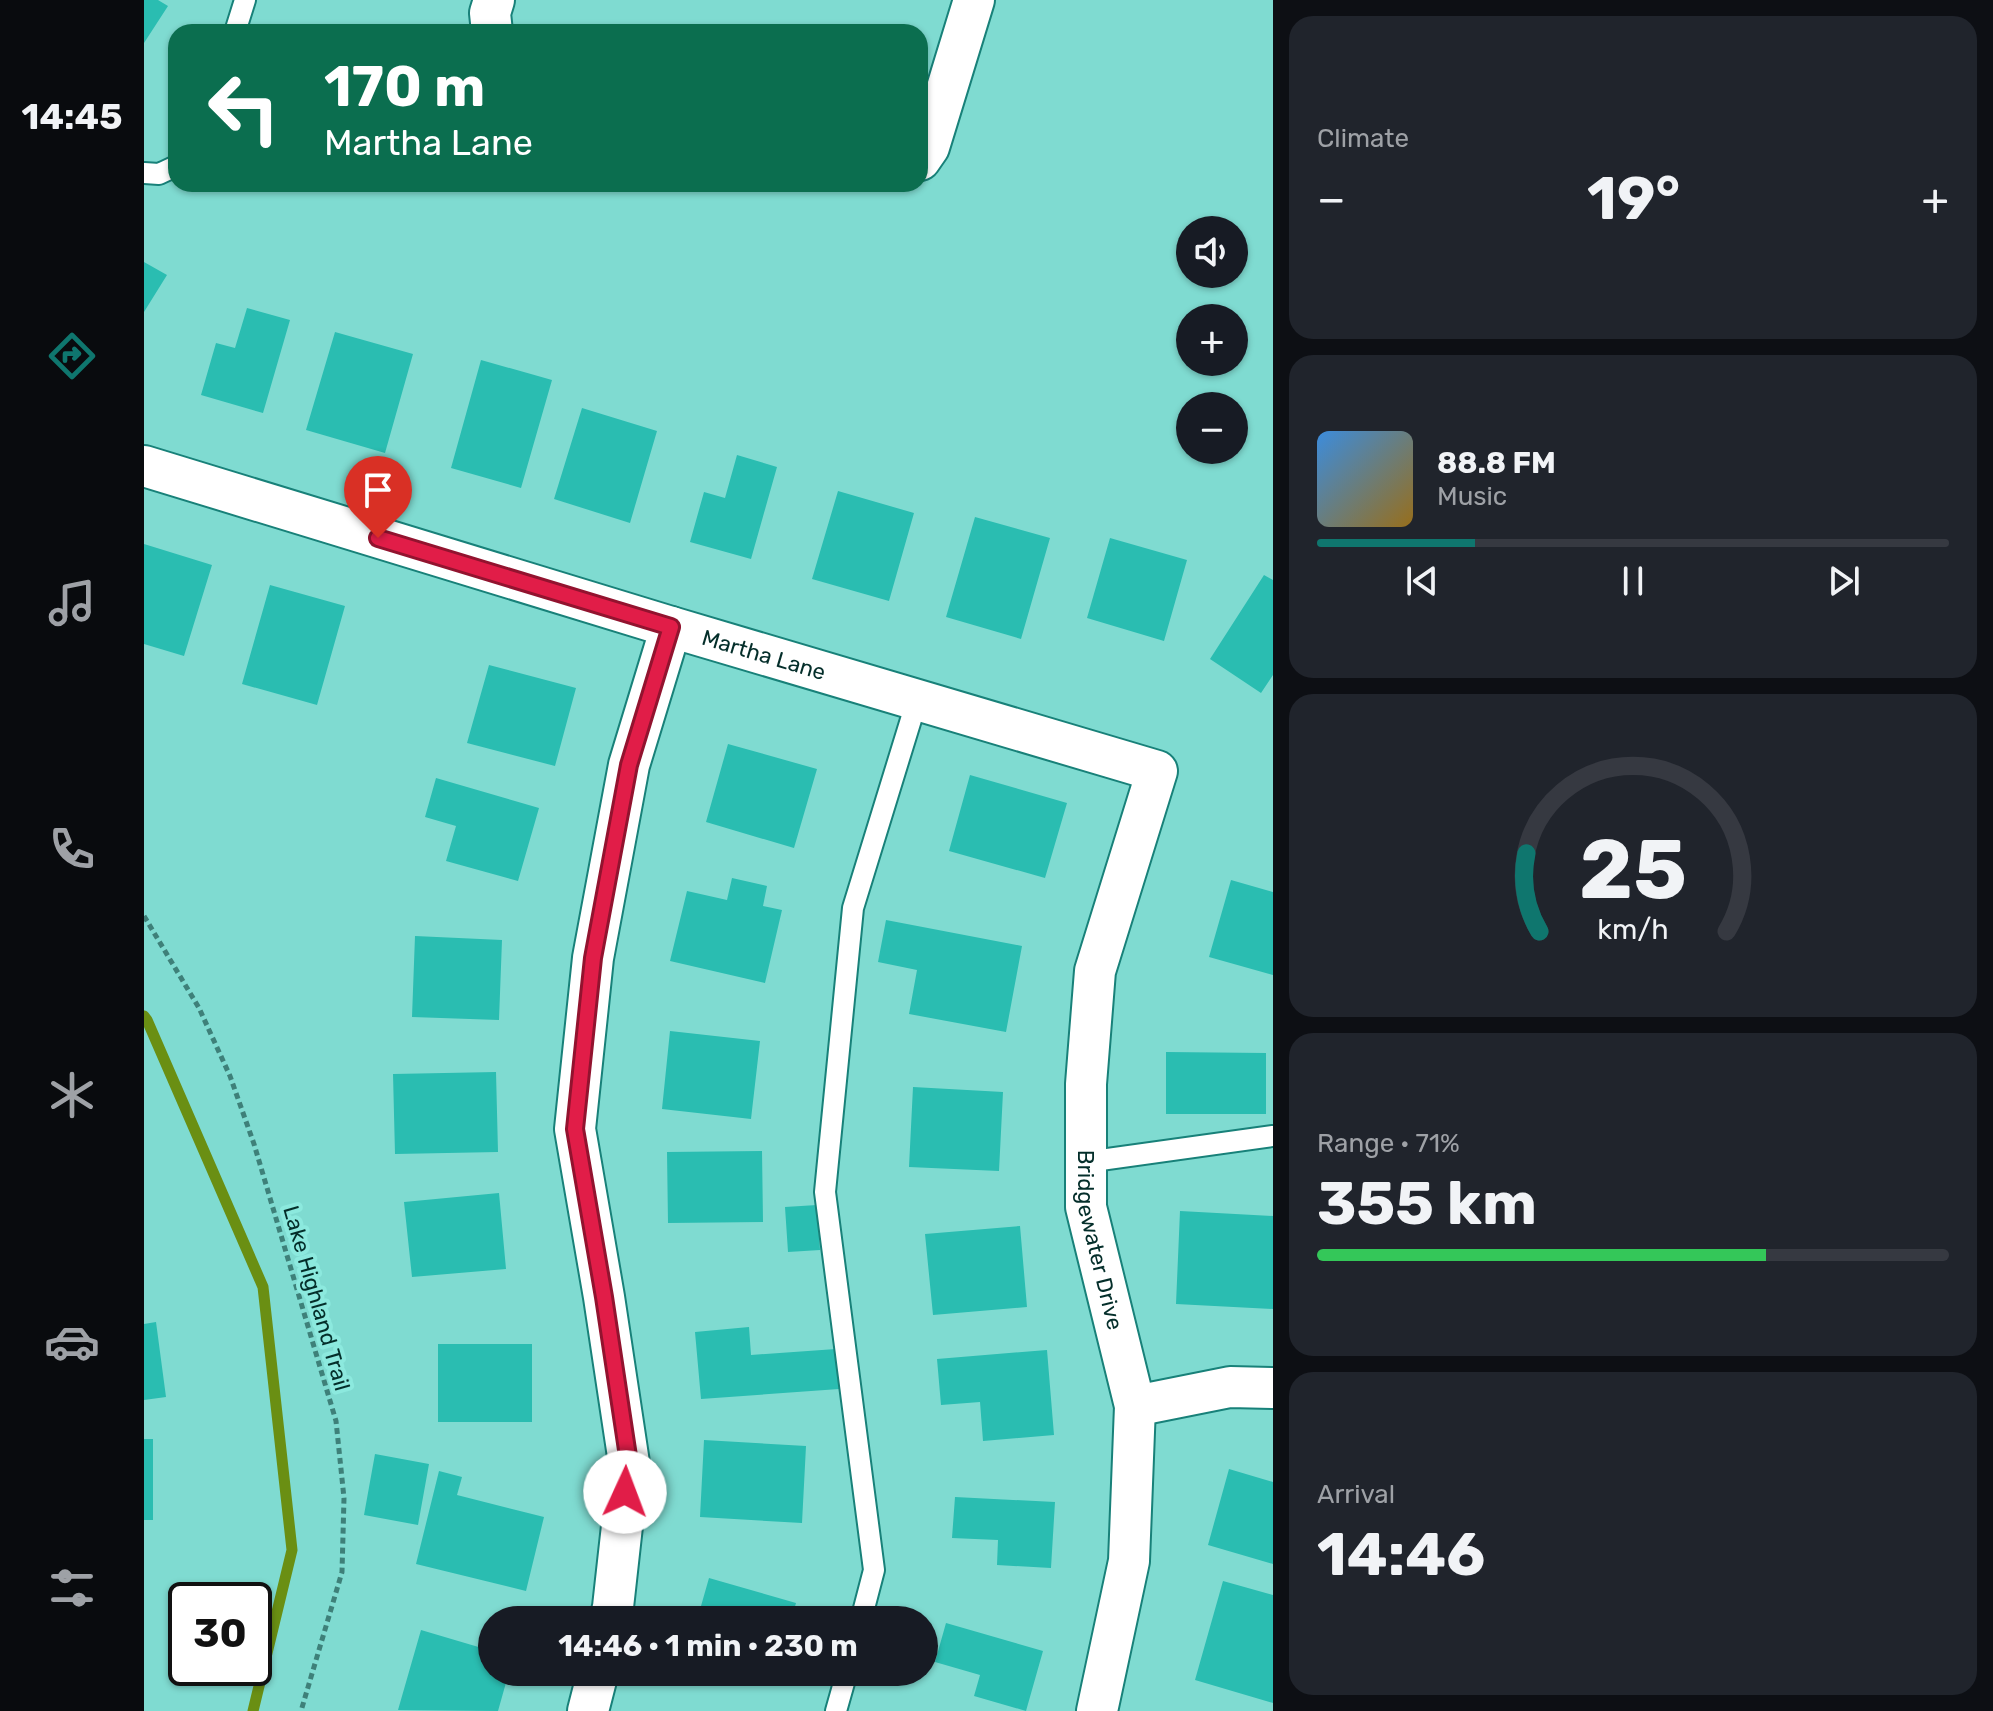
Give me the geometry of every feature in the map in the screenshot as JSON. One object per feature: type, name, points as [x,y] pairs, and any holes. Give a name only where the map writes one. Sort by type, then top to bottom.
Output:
[{"type":"street","points":[[491,24],[490,13],[494,0]]},
{"type":"street","points":[[928,148],[974,0]]},
{"type":"street","name":"Martha Lane","points":[[144,466],[1157,771]]},
{"type":"street","points":[[613,1606],[629,1463],[575,1129],[593,958],[629,765],[671,627]]},
{"type":"street","name":"Bridgewater Drive","points":[[1097,1711],[1129,1561],[1135,1406],[1086,1207],[1086,1084],[1095,971],[1157,771]]},
{"type":"street","points":[[1135,1406],[1230,1387],[1273,1388]]},
{"type":"street","points":[[588,1711],[594,1686]]},
{"type":"lane","points":[[238,24],[245,0]]},
{"type":"lane","points":[[144,173],[159,174],[168,170]]},
{"type":"lane","points":[[865,1606],[874,1570],[825,1192],[853,908],[917,700]]},
{"type":"lane","points":[[1086,1162],[1273,1136]]},
{"type":"lane","points":[[836,1711],[843,1686]]},
{"type":"path","name":"Lake Highland Trail","points":[[144,916],[199,1008],[230,1076],[259,1159],[336,1421],[344,1498],[342,1572],[301,1711]]},
{"type":"building","points":[[144,0],[158,0],[168,6],[144,43]]},
{"type":"building","points":[[144,262],[167,275],[144,312]]},
{"type":"building","points":[[247,308],[290,320],[263,413],[201,395],[216,343],[235,348]]},
{"type":"building","points":[[335,332],[413,354],[385,453],[306,430]]},
{"type":"building","points":[[481,360],[552,380],[521,488],[451,468]]},
{"type":"building","points":[[582,408],[657,431],[630,523],[554,499]]},
{"type":"building","points":[[737,455],[777,467],[751,559],[690,542],[704,492],[725,498]]},
{"type":"building","points":[[838,491],[914,513],[889,601],[812,579]]},
{"type":"building","points":[[975,517],[1050,538],[1021,639],[946,617]]},
{"type":"building","points":[[1110,538],[1187,560],[1164,641],[1087,618]]},
{"type":"building","points":[[144,544],[212,565],[184,656],[144,644]]},
{"type":"building","points":[[1264,575],[1273,580],[1273,675],[1261,693],[1210,659]]},
{"type":"building","points":[[270,585],[345,606],[317,705],[242,684]]},
{"type":"building","points":[[489,665],[576,688],[555,766],[467,743]]},
{"type":"building","points":[[728,744],[817,769],[794,848],[706,822]]},
{"type":"building","points":[[970,775],[1067,803],[1045,878],[949,851]]},
{"type":"building","points":[[436,778],[539,808],[518,881],[446,861],[456,826],[425,817]]},
{"type":"building","points":[[732,878],[767,886],[763,906],[782,910],[765,983],[670,961],[687,891],[727,900]]},
{"type":"building","points":[[1231,880],[1273,892],[1273,975],[1209,957]]},
{"type":"building","points":[[886,920],[1022,946],[1006,1032],[909,1014],[917,970],[878,962]]},
{"type":"building","points":[[415,936],[502,940],[499,1020],[412,1017]]},
{"type":"building","points":[[670,1031],[760,1041],[751,1119],[662,1109]]},
{"type":"building","points":[[1166,1052],[1266,1053],[1266,1114],[1166,1114]]},
{"type":"building","points":[[496,1072],[498,1152],[395,1154],[393,1074]]},
{"type":"building","points":[[913,1087],[1003,1092],[999,1171],[909,1167]]},
{"type":"building","points":[[762,1151],[763,1222],[668,1223],[667,1152]]},
{"type":"building","points":[[499,1193],[506,1269],[412,1277],[404,1202]]},
{"type":"building","points":[[817,1205],[820,1250],[788,1252],[785,1207]]},
{"type":"building","points":[[1180,1211],[1273,1216],[1273,1309],[1176,1304]]},
{"type":"building","points":[[1020,1226],[1027,1307],[933,1315],[925,1234]]},
{"type":"building","points":[[156,1322],[166,1397],[144,1400],[144,1324]]},
{"type":"building","points":[[749,1327],[751,1355],[836,1349],[839,1389],[701,1399],[695,1332]]},
{"type":"building","points":[[438,1344],[532,1344],[532,1422],[438,1422]]},
{"type":"building","points":[[1047,1350],[1054,1435],[983,1441],[980,1402],[941,1405],[937,1359]]},
{"type":"building","points":[[144,1439],[153,1439],[153,1520],[144,1520]]},
{"type":"building","points":[[704,1440],[806,1446],[802,1523],[700,1517]]},
{"type":"building","points":[[375,1454],[429,1464],[418,1525],[364,1515]]},
{"type":"building","points":[[1229,1469],[1273,1482],[1273,1564],[1208,1545]]},
{"type":"building","points":[[439,1471],[462,1477],[457,1495],[544,1517],[526,1591],[416,1564]]},
{"type":"building","points":[[955,1497],[1055,1502],[1051,1568],[997,1565],[998,1540],[952,1538]]},
{"type":"building","points":[[709,1578],[796,1603],[795,1606],[701,1606]]},
{"type":"building","points":[[1223,1581],[1273,1595],[1273,1703],[1195,1680]]},
{"type":"building","points":[[946,1623],[1043,1651],[1026,1711],[974,1696],[980,1675],[938,1663]]},
{"type":"building","points":[[421,1630],[478,1647],[478,1686],[505,1686],[498,1711],[398,1710]]},
{"type":"waterway","points":[[144,1016],[263,1287],[292,1550],[253,1711]]},
{"type":"route","points":[[378,538],[671,627],[629,765],[593,958],[575,1129],[629,1463],[625,1492]]}]
